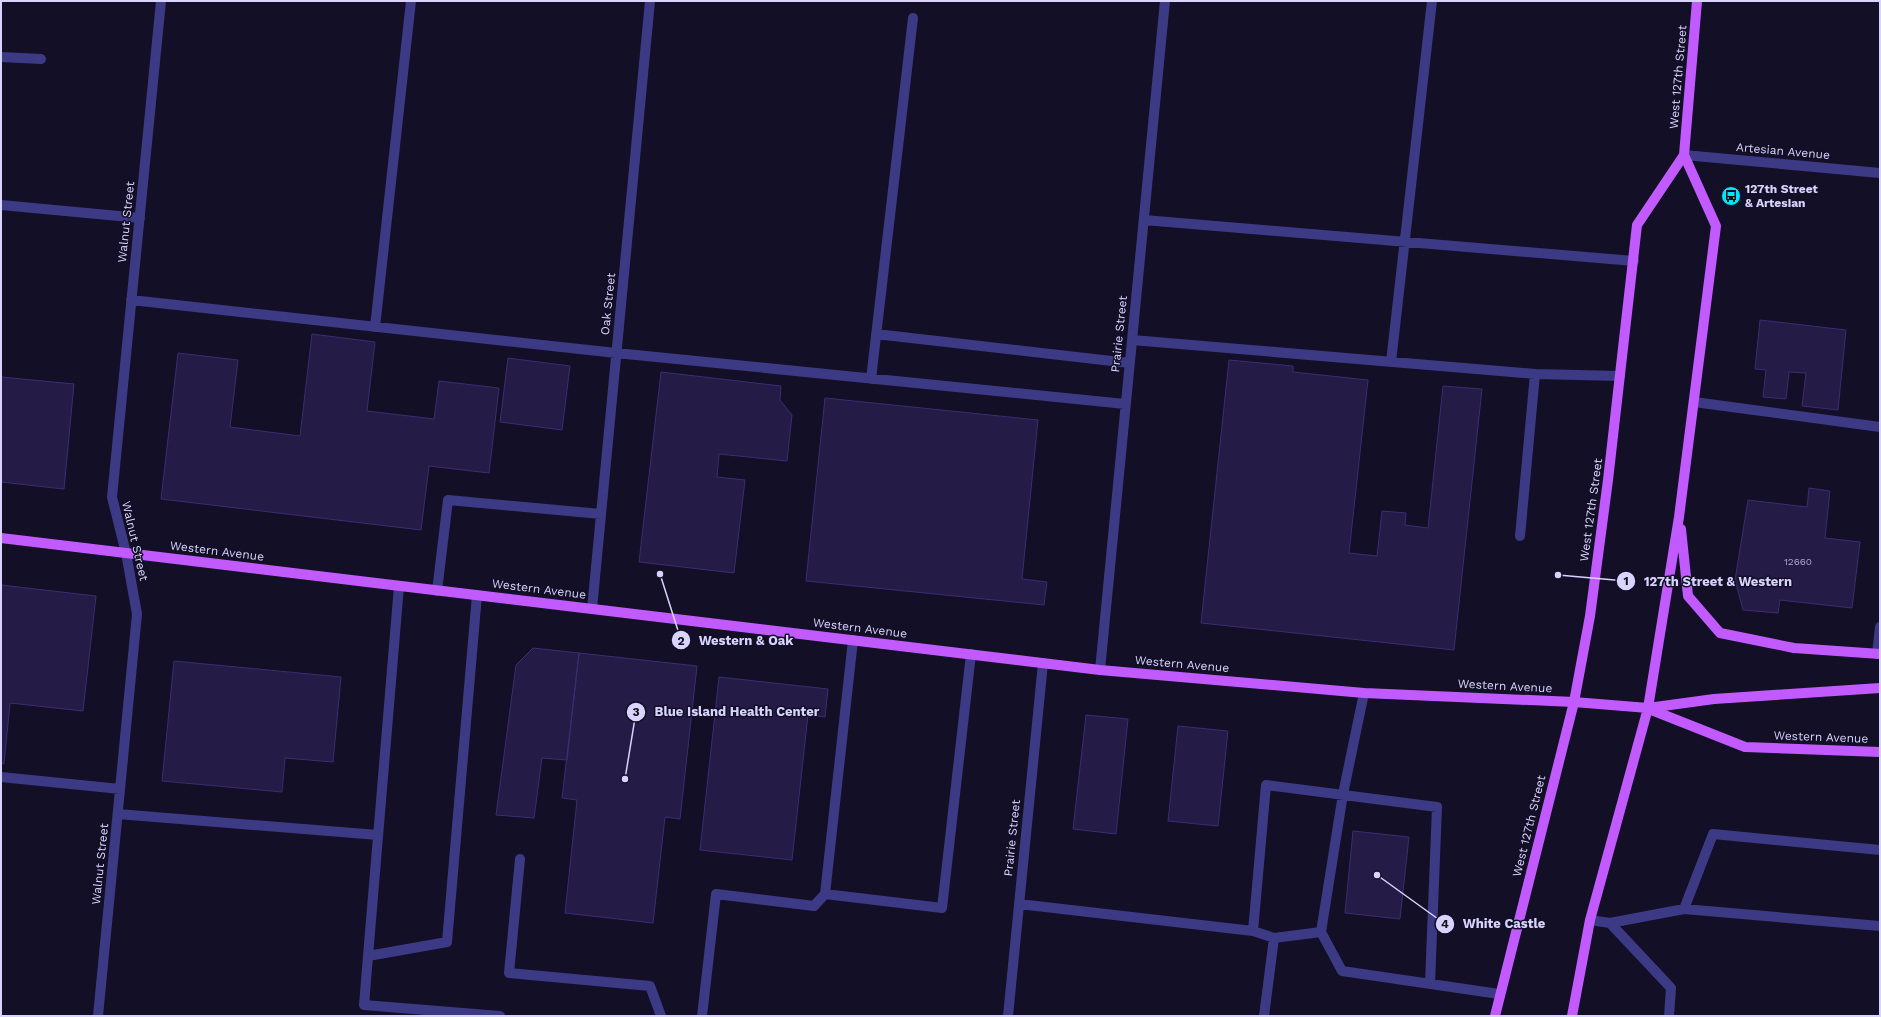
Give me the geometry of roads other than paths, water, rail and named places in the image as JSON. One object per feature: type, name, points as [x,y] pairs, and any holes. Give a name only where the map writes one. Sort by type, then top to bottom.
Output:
[{"type":"main road","name":"West 127th Street","points":[[1495,1016],[1574,702],[1590,616],[1634,261],[1637,225],[1684,155],[1698,1]]},
{"type":"main road","name":"West 127th Street","points":[[1572,1016],[1590,920],[1648,708],[1679,517],[1694,402],[1716,226],[1684,155]]},
{"type":"main road","points":[[1679,517],[1688,596],[1720,634],[1794,648],[1879,654]]},
{"type":"main road","name":"Western Avenue","points":[[1,538],[1100,670],[1364,693],[1574,702],[1648,708],[1714,699],[1880,688]]},
{"type":"main road","name":"Western Avenue","points":[[1648,708],[1745,747],[1880,752]]},
{"type":"street","name":"Walnut Street","points":[[98,1016],[138,614],[126,553],[112,497],[161,1]]},
{"type":"street","points":[[375,327],[411,1]]},
{"type":"street","name":"Oak Street","points":[[592,609],[650,1]]},
{"type":"street","name":"Prairie Street","points":[[1100,670],[1165,1]]},
{"type":"street","points":[[1391,362],[1432,1]]},
{"type":"street","points":[[871,379],[913,18]]},
{"type":"street","points":[[1,57],[40,59]]},
{"type":"street","name":"Artesian Avenue","points":[[1684,155],[1880,173]]},
{"type":"street","points":[[1,206],[140,218]]},
{"type":"street","points":[[1144,220],[1634,261]]},
{"type":"street","points":[[131,300],[616,353],[1125,404]]},
{"type":"street","points":[[876,334],[1130,362]]},
{"type":"street","points":[[1132,340],[1535,374],[1620,376]]},
{"type":"street","points":[[1520,536],[1535,374]]},
{"type":"street","points":[[1694,402],[1880,427]]},
{"type":"street","points":[[437,590],[448,500],[601,514]]},
{"type":"street","points":[[399,586],[364,1005],[500,1016]]},
{"type":"street","points":[[368,956],[447,942],[477,595]]},
{"type":"street","points":[[1879,654],[1880,628]]},
{"type":"street","points":[[702,1016],[716,894],[814,906],[825,894],[853,640]]},
{"type":"street","points":[[825,894],[942,908],[971,654]]},
{"type":"street","name":"Prairie Street","points":[[1008,1016],[1043,663]]},
{"type":"street","points":[[1364,693],[1343,794],[1321,932],[1342,971],[1500,994]]},
{"type":"street","points":[[1,777],[120,790]]},
{"type":"street","points":[[1253,932],[1266,785],[1437,807],[1430,983]]},
{"type":"street","points":[[118,814],[378,835]]},
{"type":"street","points":[[1684,909],[1713,834],[1880,850]]},
{"type":"street","points":[[520,859],[508,973],[650,986],[661,1016]]},
{"type":"street","points":[[1019,904],[1253,932],[1274,938],[1321,932]]},
{"type":"street","points":[[1590,920],[1610,923],[1684,909],[1880,926]]},
{"type":"street","points":[[1610,923],[1671,988],[1669,1016]]},
{"type":"street","points":[[1264,1016],[1274,938]]},
{"type":"place","name":"127th Street & Artesian","points":[[1731,196]]},
{"type":"place","name":"Western & Oak","points":[[660,574]]},
{"type":"place","name":"127th Street & Western","points":[[1558,575]]},
{"type":"place","name":"Blue Island Health Center","points":[[625,779]]},
{"type":"place","name":"White Castle","points":[[1377,875]]}]
